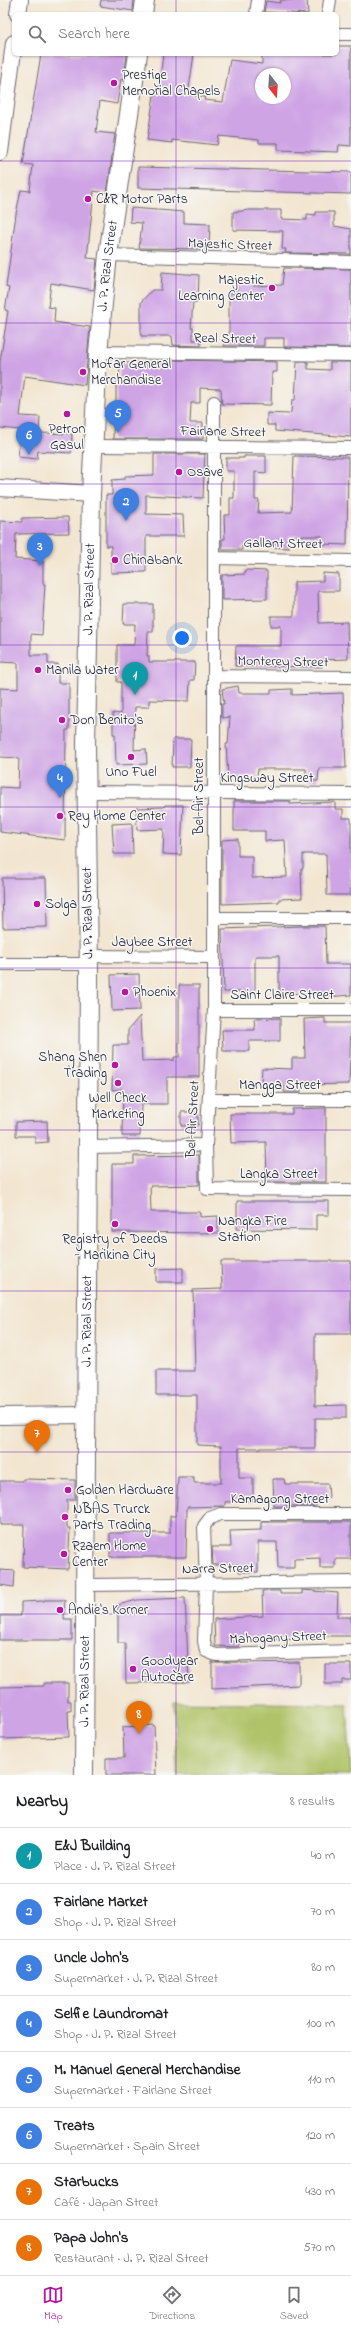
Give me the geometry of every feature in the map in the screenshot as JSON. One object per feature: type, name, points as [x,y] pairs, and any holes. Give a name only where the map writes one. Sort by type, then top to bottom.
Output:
[{"type":"main road","points":[[143,12],[145,0]]},
{"type":"main road","name":"J. P. Rizal Street","points":[[84,1775],[89,960],[86,792],[91,494],[98,352],[108,255],[138,56]]},
{"type":"street","points":[[18,12],[20,0]]},
{"type":"street","points":[[256,12],[258,0]]},
{"type":"street","points":[[328,12],[330,0]]},
{"type":"street","points":[[339,34],[351,34]]},
{"type":"street","points":[[0,152],[12,56]]},
{"type":"street","name":"Majestic Street","points":[[108,255],[351,262]]},
{"type":"street","name":"Real Street","points":[[98,352],[351,355]]},
{"type":"street","name":"Bel-Air Street","points":[[207,1189],[206,1145],[214,1010],[214,402]]},
{"type":"street","name":"Fairlane Street","points":[[94,446],[351,448]]},
{"type":"street","points":[[0,488],[91,494]]},
{"type":"street","name":"Gallant Street","points":[[214,558],[351,561]]},
{"type":"street","name":"Monterey Street","points":[[214,676],[351,677]]},
{"type":"street","name":"Kingsway Street","points":[[86,792],[351,794]]},
{"type":"street","points":[[214,918],[351,918]]},
{"type":"street","name":"Jaybee Street","points":[[0,964],[214,957]]},
{"type":"street","name":"Saint Claire Street","points":[[214,1010],[351,1010]]},
{"type":"street","name":"Mangga Street","points":[[209,1100],[351,1100]]},
{"type":"street","points":[[88,1147],[206,1145]]},
{"type":"street","name":"Langka Street","points":[[207,1189],[351,1190]]},
{"type":"street","points":[[0,1416],[86,1415]]},
{"type":"street","name":"Kamagong Street","points":[[206,1584],[204,1526],[210,1518],[221,1514],[351,1514]]},
{"type":"street","name":"Narra Street","points":[[86,1585],[351,1582]]},
{"type":"street","name":"Mahogany Street","points":[[206,1584],[204,1641],[206,1651],[216,1655],[351,1651]]},
{"type":"green space","points":[[174,1702],[347,1704],[351,1775],[177,1775]]},
{"type":"building","points":[[101,0],[134,0],[133,11],[100,6]]},
{"type":"building","points":[[281,0],[307,0],[308,12],[264,12],[266,1],[280,3]]},
{"type":"building","points":[[339,46],[351,46],[351,146],[339,145],[338,152],[278,150],[278,143],[259,143],[259,140],[219,136],[217,145],[172,140],[172,143],[147,140],[154,95],[158,96],[163,56],[194,56],[188,95],[205,97],[204,100],[223,102],[230,60],[262,64],[262,56],[339,56]]},
{"type":"building","points":[[41,56],[127,56],[124,80],[121,79],[117,104],[100,101],[96,132],[115,134],[107,193],[94,191],[87,258],[97,259],[94,290],[51,283],[48,307],[55,308],[54,322],[90,327],[85,385],[25,376],[20,416],[40,417],[39,433],[72,434],[71,453],[38,451],[37,459],[18,457],[20,430],[0,428],[0,362],[8,311],[5,310],[9,288],[6,287],[16,214],[21,190],[30,191],[33,165],[23,164]]},
{"type":"building","points":[[138,167],[351,172],[351,194],[138,188]]},
{"type":"building","points":[[131,208],[184,212],[184,223],[210,224],[209,249],[139,248],[142,223],[130,222]]},
{"type":"building","points":[[249,210],[281,210],[281,219],[307,220],[307,214],[316,215],[316,212],[334,212],[334,226],[351,229],[351,254],[285,253],[286,249],[282,249],[283,231],[233,230],[233,212]]},
{"type":"building","points":[[284,268],[351,269],[351,348],[284,347],[284,338],[264,338],[264,346],[224,346],[224,338],[229,339],[229,293],[237,293],[237,283],[253,283],[253,286],[282,285]]},
{"type":"building","points":[[162,272],[199,275],[198,302],[193,302],[191,328],[193,328],[193,340],[201,340],[201,346],[173,345],[172,336],[141,336],[141,302],[152,290],[161,290]]},
{"type":"building","points":[[173,360],[277,362],[277,372],[272,372],[271,405],[222,404],[221,389],[200,388],[200,403],[191,403],[190,423],[203,423],[203,439],[113,439],[114,411],[116,411],[116,381],[119,381],[120,363],[173,363]]},
{"type":"building","points":[[297,362],[308,362],[308,369],[330,370],[330,362],[351,362],[351,437],[275,431],[275,425],[267,425],[267,413],[289,414],[291,412],[292,400],[295,400]]},
{"type":"building","points":[[154,454],[205,454],[203,498],[146,495],[146,514],[183,515],[184,536],[146,536],[146,572],[111,573],[111,546],[106,546],[106,495],[112,495],[112,480],[125,479],[125,476],[154,475]]},
{"type":"building","points":[[244,456],[266,456],[266,473],[255,472],[255,500],[259,500],[258,513],[292,512],[294,456],[348,457],[347,545],[322,544],[322,536],[289,536],[289,548],[242,546],[242,550],[222,550],[222,539],[225,539],[224,515],[230,515],[230,498],[234,498],[234,471],[226,471],[226,458],[244,458]]},
{"type":"building","points":[[68,517],[69,533],[16,534],[15,559],[43,561],[43,584],[45,584],[42,635],[31,634],[31,655],[48,655],[48,664],[58,664],[58,683],[69,683],[69,730],[66,730],[65,840],[0,832],[0,787],[18,788],[19,758],[0,757],[0,688],[18,689],[18,663],[0,662],[0,521],[22,522],[22,518]]},
{"type":"building","points":[[245,570],[267,571],[267,599],[222,600],[222,575],[245,574]]},
{"type":"building","points":[[323,573],[339,574],[339,591],[318,591],[319,623],[347,622],[348,659],[322,660],[322,667],[235,666],[236,646],[281,646],[281,626],[271,626],[271,616],[294,616],[294,582],[323,581]]},
{"type":"building","points":[[124,604],[153,604],[153,632],[148,632],[147,656],[149,656],[149,662],[195,662],[194,680],[190,680],[189,701],[149,700],[149,707],[135,707],[134,750],[146,749],[147,764],[116,765],[115,734],[113,734],[113,713],[121,714],[121,682],[117,682],[117,645],[134,645],[135,624],[123,624]]},
{"type":"building","points":[[238,686],[239,693],[271,693],[271,690],[292,689],[292,695],[343,693],[346,768],[319,768],[318,781],[306,781],[306,769],[258,769],[257,776],[228,777],[226,744],[228,744],[230,717],[222,718],[222,704],[224,704],[222,689]]},
{"type":"building","points":[[173,739],[191,739],[190,767],[172,767]]},
{"type":"building","points":[[234,801],[290,801],[290,804],[335,802],[335,809],[343,809],[343,818],[351,818],[351,895],[327,895],[326,854],[303,854],[303,869],[301,869],[302,898],[279,899],[279,902],[222,904],[222,840],[238,839],[238,856],[252,856],[252,878],[287,877],[285,840],[265,841],[265,831],[234,831]]},
{"type":"building","points":[[165,805],[183,805],[181,855],[163,854],[164,829],[137,830],[136,808],[164,807]]},
{"type":"building","points":[[132,823],[133,854],[114,854],[112,824]]},
{"type":"building","points":[[2,878],[46,878],[47,927],[3,928]]},
{"type":"building","points":[[325,926],[326,964],[351,964],[351,995],[327,997],[327,994],[279,993],[279,956],[257,956],[255,958],[255,992],[224,992],[222,929]]},
{"type":"building","name":"Phoenix","points":[[139,974],[140,1010],[112,1011],[111,975]]},
{"type":"building","points":[[179,985],[199,985],[199,1077],[167,1077],[167,1104],[141,1104],[140,1136],[122,1136],[123,1089],[112,1090],[113,1045],[128,1045],[128,1030],[140,1016],[142,1061],[174,1060],[174,1057],[179,1057]]},
{"type":"building","points":[[280,1018],[280,1041],[249,1041],[249,1051],[223,1051],[222,1030],[255,1030],[254,1019]]},
{"type":"building","points":[[325,1018],[325,1023],[351,1023],[349,1084],[301,1085],[301,1092],[284,1092],[284,1086],[261,1085],[262,1068],[292,1069],[292,1058],[305,1058],[304,1019]]},
{"type":"building","points":[[326,1108],[326,1182],[267,1182],[266,1142],[231,1143],[230,1114],[292,1114],[292,1109]]},
{"type":"building","points":[[181,1112],[198,1112],[198,1125],[181,1126]]},
{"type":"building","points":[[47,1121],[48,1142],[35,1143],[35,1136],[16,1136],[16,1122]]},
{"type":"building","points":[[199,1155],[199,1185],[150,1186],[151,1212],[200,1212],[200,1217],[218,1216],[218,1233],[112,1232],[112,1164],[134,1164],[134,1156]]},
{"type":"building","points":[[237,1201],[329,1201],[329,1215],[316,1215],[316,1230],[237,1229]]},
{"type":"building","points":[[221,1261],[351,1261],[351,1334],[315,1334],[315,1406],[346,1405],[346,1418],[315,1418],[315,1448],[239,1448],[239,1478],[253,1478],[253,1501],[225,1502],[225,1506],[187,1507],[186,1557],[110,1557],[110,1533],[170,1533],[170,1516],[176,1516],[178,1477],[194,1477],[194,1483],[221,1483],[221,1446],[197,1445],[197,1395],[156,1395],[156,1371],[195,1371],[193,1290],[222,1289]]},
{"type":"building","points":[[183,1268],[183,1282],[156,1282],[156,1269]]},
{"type":"building","points":[[23,1479],[75,1480],[75,1500],[67,1500],[67,1528],[70,1528],[68,1569],[23,1567],[24,1525],[0,1525],[0,1481],[23,1481]]},
{"type":"building","points":[[273,1479],[284,1479],[285,1484],[328,1484],[329,1498],[316,1498],[316,1506],[274,1506]]},
{"type":"building","points":[[261,1522],[351,1522],[351,1559],[335,1559],[335,1568],[320,1568],[320,1558],[294,1559],[294,1568],[278,1568],[277,1542],[258,1542],[258,1572],[239,1572],[239,1564],[213,1565],[212,1547],[231,1547],[230,1531],[261,1530]]},
{"type":"building","points":[[0,1570],[15,1571],[14,1587],[0,1585]]},
{"type":"building","points":[[302,1590],[338,1593],[337,1617],[351,1617],[351,1636],[302,1636],[302,1639],[239,1641],[239,1647],[215,1646],[214,1619],[263,1616],[262,1591],[280,1591],[280,1594],[302,1594]]},
{"type":"building","points":[[185,1598],[189,1682],[126,1683],[125,1643],[118,1643],[118,1605],[137,1600]]},
{"type":"building","points":[[65,1600],[64,1619],[72,1619],[72,1640],[0,1640],[0,1616],[21,1616],[21,1602]]},
{"type":"building","points":[[212,1662],[299,1662],[299,1685],[212,1689]]},
{"type":"building","points":[[325,1664],[351,1664],[351,1680],[342,1680],[342,1684],[325,1684]]},
{"type":"building","points":[[44,1683],[68,1683],[68,1701],[71,1701],[71,1711],[68,1711],[69,1737],[0,1739],[0,1687],[44,1686]]},
{"type":"building","points":[[154,1725],[156,1775],[106,1775],[106,1758],[124,1758],[123,1727]]},
{"type":"place","name":"Prestige Memorial Chapels","points":[[114,83]]},
{"type":"place","name":"C&R Motor Parts","points":[[88,199]]},
{"type":"place","name":"Majestic Learning Center","points":[[272,288]]},
{"type":"place","name":"Mofar General Merchandise","points":[[83,372]]},
{"type":"place","name":"Petron Gasul","points":[[67,414]]},
{"type":"place","name":"M. Manuel General Merchandise","points":[[118,433]]},
{"type":"place","name":"Treats","points":[[29,455]]},
{"type":"place","name":"Osave","points":[[179,472]]},
{"type":"place","name":"Fairlane Market","points":[[126,521]]},
{"type":"place","name":"Chinabank","points":[[115,560]]},
{"type":"place","name":"Uncle John's","points":[[40,566]]},
{"type":"place","name":"Manila Water","points":[[38,670]]},
{"type":"place","name":"E&J Building","points":[[135,695]]},
{"type":"place","name":"Don Benito's","points":[[62,720]]},
{"type":"place","name":"Uno Fuel","points":[[131,757]]},
{"type":"place","name":"Selfie Laundromat","points":[[60,798]]},
{"type":"place","name":"Rey Home Center","points":[[60,816]]},
{"type":"place","name":"Solga","points":[[37,904]]},
{"type":"place","name":"Phoenix","points":[[125,992]]},
{"type":"place","name":"Shang Shen Trading","points":[[115,1065]]},
{"type":"place","name":"Well Check Marketing","points":[[118,1083]]},
{"type":"place","name":"Registry of Deeds - Marikina City","points":[[115,1224]]},
{"type":"place","name":"Nangka Fire Station","points":[[210,1229]]},
{"type":"place","name":"Starbucks","points":[[37,1453]]},
{"type":"place","name":"Golden Hardware","points":[[68,1490]]},
{"type":"place","name":"NBAS Trurck Parts Trading","points":[[65,1517]]},
{"type":"place","name":"Rzaem Home Center","points":[[64,1554]]},
{"type":"place","name":"Andie's Korner","points":[[60,1610]]},
{"type":"place","name":"Goodyear Autocare","points":[[133,1669]]},
{"type":"place","name":"Papa John's","points":[[139,1734]]}]
